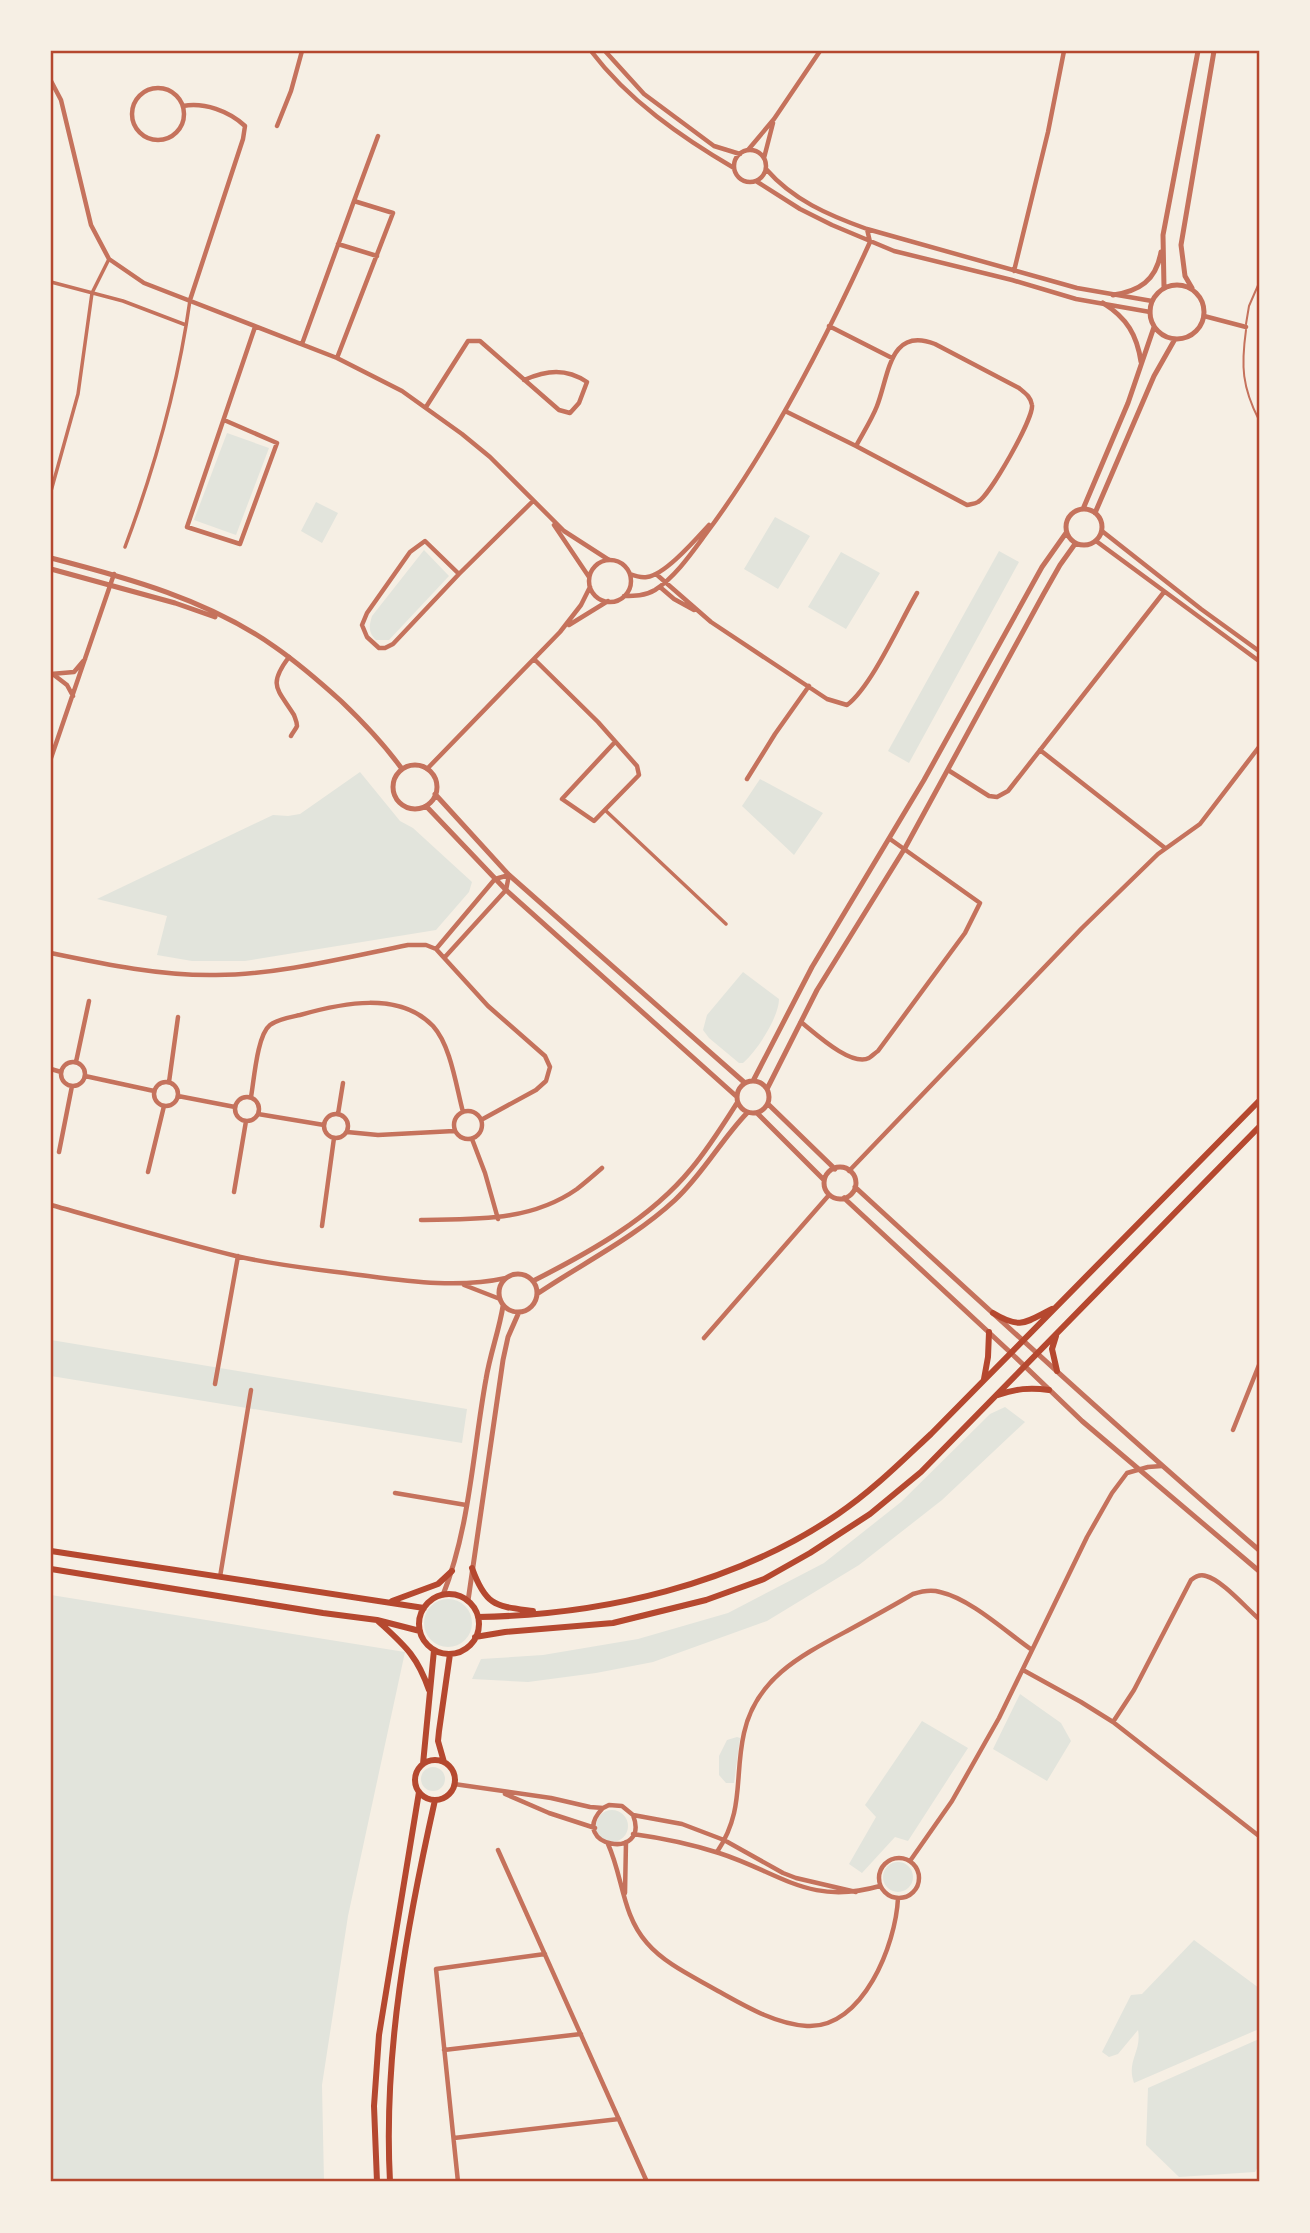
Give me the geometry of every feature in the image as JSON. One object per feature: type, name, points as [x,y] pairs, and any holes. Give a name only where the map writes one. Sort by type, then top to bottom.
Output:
[{"type":"main road","points":[[478,1618],[512,1617],[643,1598],[720,1574],[778,1549],[837,1515],[879,1482],[931,1434],[1259,1101]]},
{"type":"main road","points":[[475,1637],[613,1623],[706,1600],[764,1578],[810,1553],[870,1514],[921,1472],[1259,1127]]},
{"type":"main road","points":[[993,1313],[1017,1324],[1057,1307]]},
{"type":"main road","points":[[983,1381],[989,1332]]},
{"type":"main road","points":[[1057,1334],[1052,1349],[1057,1371]]},
{"type":"main road","points":[[996,1396],[1029,1387],[1049,1390]]},
{"type":"main road","points":[[51,1551],[424,1608]]},
{"type":"main road","points":[[472,1568],[480,1588],[493,1603],[542,1613]]},
{"type":"main road","points":[[51,1569],[323,1614],[377,1620],[420,1631]]},
{"type":"main road","points":[[389,1603],[438,1584],[452,1571]]},
{"type":"main road","points":[[443,1595],[457,1595],[468,1601],[478,1618],[475,1637],[464,1649],[450,1654],[433,1650],[423,1640],[420,1631],[420,1617],[424,1608],[434,1598],[443,1595]]},
{"type":"main road","points":[[377,1620],[407,1647],[430,1692]]},
{"type":"main road","points":[[423,1764],[433,1650]]},
{"type":"main road","points":[[419,1792],[435,1800],[449,1793],[454,1784],[453,1771],[444,1762],[438,1741],[450,1654]]},
{"type":"main road","points":[[377,2182],[374,2118],[379,2035],[419,1792],[415,1774],[423,1764],[433,1760],[444,1762]]},
{"type":"main road","points":[[390,2182],[388,2106],[393,2036],[435,1800]]},
{"type":"street","points":[[277,126],[291,91],[302,51]]},
{"type":"street","points":[[591,51],[629,92],[656,115],[707,152],[734,167]]},
{"type":"street","points":[[605,51],[644,94],[714,146],[740,154]]},
{"type":"street","points":[[766,169],[764,174],[751,183],[741,180],[735,173],[735,160],[748,150],[774,119],[820,51]]},
{"type":"street","points":[[1014,271],[1048,132],[1064,51]]},
{"type":"street","points":[[1112,295],[1131,292],[1143,285],[1159,263],[1198,51]]},
{"type":"street","points":[[1154,327],[1167,337],[1175,339],[1191,335],[1197,330],[1204,316],[1202,300],[1185,276],[1181,245],[1214,53]]},
{"type":"street","points":[[51,81],[61,100],[91,225],[109,259],[144,283],[337,358],[402,391],[490,457],[550,519],[575,539],[609,560],[621,563],[630,574],[644,578],[656,574],[692,543],[728,504]]},
{"type":"street","points":[[151,89],[167,89],[175,93],[183,106],[183,122],[173,135],[149,138],[136,127],[133,108],[137,100],[151,89]]},
{"type":"street","points":[[125,547],[140,508],[172,403],[190,300],[246,126],[236,117],[198,103],[183,106]]},
{"type":"street","points":[[774,119],[764,158],[766,169],[789,192],[832,217],[1014,271],[1112,295],[1152,301]]},
{"type":"street","points":[[302,344],[378,136]]},
{"type":"street","points":[[748,150],[757,152],[764,158]]},
{"type":"street","points":[[756,181],[800,209],[894,251],[1076,299],[1150,312]]},
{"type":"street","points":[[337,358],[393,212],[354,201]]},
{"type":"street","points":[[560,632],[608,601],[648,593],[660,587],[686,559],[728,504],[785,411],[829,326],[870,242],[867,229]]},
{"type":"street","points":[[1163,235],[1164,288]]},
{"type":"street","points":[[338,244],[377,256]]},
{"type":"street","points":[[51,491],[78,394],[92,293],[109,259]]},
{"type":"street","points":[[51,282],[123,300],[186,325]]},
{"type":"street","points":[[1083,509],[1142,365],[1154,327],[1150,312],[1152,301],[1164,288],[1178,284],[1192,288]]},
{"type":"street","points":[[1103,303],[1116,311],[1133,332],[1142,365]]},
{"type":"street","points":[[1204,316],[1246,327]]},
{"type":"street","points":[[829,326],[892,358]]},
{"type":"street","points":[[224,420],[277,443],[240,544],[187,527],[256,327]]},
{"type":"street","points":[[1095,513],[1154,376],[1175,339]]},
{"type":"street","points":[[785,411],[967,505],[978,502],[990,490],[1028,423],[1032,405],[1029,396],[1019,388],[935,344],[924,340],[911,340],[901,345],[892,358],[877,406],[856,446]]},
{"type":"street","points":[[426,407],[468,341],[480,341],[524,380],[559,410],[570,413],[579,403],[587,382],[576,374],[544,371],[524,380]]},
{"type":"street","points":[[459,574],[425,541],[410,552],[367,613],[362,625],[364,632],[379,648],[393,644],[533,501]]},
{"type":"street","points":[[753,1081],[812,967],[890,839],[1032,584],[1066,533],[1069,517],[1077,510],[1083,509],[1095,513],[1101,521],[1102,531],[1096,541],[1086,546],[1076,544],[1066,533]]},
{"type":"street","points":[[550,519],[589,577],[590,587],[597,597],[608,601]]},
{"type":"street","points":[[1102,531],[1201,610],[1259,651]]},
{"type":"street","points":[[1096,541],[1259,661]]},
{"type":"street","points":[[767,1088],[817,989],[905,848],[1054,575],[1076,544]]},
{"type":"street","points":[[51,558],[114,574],[198,605],[274,646],[324,685],[360,719],[386,745],[402,769]]},
{"type":"street","points":[[589,577],[596,565],[609,560]]},
{"type":"street","points":[[51,569],[175,603],[238,625]]},
{"type":"street","points":[[51,758],[114,574]]},
{"type":"street","points":[[624,596],[630,586],[630,574]]},
{"type":"street","points":[[656,574],[701,614]]},
{"type":"street","points":[[427,769],[560,632],[581,605],[590,587]]},
{"type":"street","points":[[660,587],[674,599],[701,614],[809,687],[835,703],[846,705],[858,697],[917,593]]},
{"type":"street","points":[[948,770],[989,796],[997,797],[1008,791],[1164,592]]},
{"type":"street","points":[[52,674],[74,671],[87,656]]},
{"type":"street","points":[[289,657],[275,680],[276,690],[296,718],[297,726],[291,736]]},
{"type":"street","points":[[534,659],[598,722],[636,766],[639,775],[594,821],[562,799],[615,742]]},
{"type":"street","points":[[52,674],[67,685],[74,697]]},
{"type":"street","points":[[747,779],[809,687]]},
{"type":"street","points":[[849,1171],[1082,928],[1165,848],[1200,824],[1259,747]]},
{"type":"street","points":[[1040,750],[1165,848]]},
{"type":"street","points":[[415,765],[427,769],[435,780],[435,794],[426,806],[413,809],[400,804],[393,786],[397,774],[402,769],[415,765]]},
{"type":"street","points":[[435,794],[509,875],[745,1083]]},
{"type":"street","points":[[426,806],[506,890],[737,1099],[747,1113]]},
{"type":"street","points":[[605,810],[726,924]]},
{"type":"street","points":[[801,1023],[846,1056],[868,1059],[878,1051],[965,933],[980,903],[890,839]]},
{"type":"street","points":[[436,948],[495,879],[509,875]]},
{"type":"street","points":[[445,957],[506,890],[509,875]]},
{"type":"street","points":[[51,953],[98,963],[180,974],[215,975],[248,974],[408,945],[436,948],[488,1006],[545,1056],[550,1067],[545,1081],[536,1090],[481,1119]]},
{"type":"street","points":[[76,1062],[89,1001]]},
{"type":"street","points":[[251,1097],[263,1035],[269,1026],[280,1020],[331,1006],[377,1003],[401,1006],[419,1014],[434,1028],[445,1046],[463,1112]]},
{"type":"street","points":[[169,1082],[178,1017]]},
{"type":"street","points":[[76,1062],[82,1066],[85,1076],[82,1082],[72,1086],[62,1080],[61,1072],[68,1063],[76,1062]]},
{"type":"street","points":[[51,1069],[61,1072]]},
{"type":"street","points":[[85,1076],[154,1091]]},
{"type":"street","points":[[169,1082],[177,1089],[178,1096],[172,1105],[164,1106],[157,1102],[154,1091],[158,1085],[169,1082]]},
{"type":"street","points":[[533,1281],[609,1238],[660,1201],[691,1169],[745,1083],[759,1082],[767,1088],[769,1096],[765,1108],[757,1113],[747,1113],[688,1186],[659,1214],[537,1294]]},
{"type":"street","points":[[338,1114],[342,1083]]},
{"type":"street","points":[[59,1152],[72,1086]]},
{"type":"street","points":[[178,1096],[235,1107]]},
{"type":"street","points":[[251,1097],[257,1102],[258,1114],[246,1121],[236,1115],[235,1107],[241,1098],[251,1097]]},
{"type":"street","points":[[768,1104],[835,1169]]},
{"type":"street","points":[[148,1171],[164,1106]]},
{"type":"street","points":[[324,1125],[328,1135],[334,1138],[347,1132],[378,1135],[454,1131],[464,1139],[472,1139],[480,1133],[481,1119],[476,1113],[463,1112],[456,1117],[454,1131]]},
{"type":"street","points":[[757,1113],[824,1180]]},
{"type":"street","points":[[258,1114],[324,1125]]},
{"type":"street","points":[[324,1125],[329,1117],[338,1114]]},
{"type":"street","points":[[338,1114],[347,1121],[347,1132]]},
{"type":"street","points":[[234,1192],[246,1121]]},
{"type":"street","points":[[322,1226],[334,1138]]},
{"type":"street","points":[[472,1139],[498,1219]]},
{"type":"street","points":[[421,1220],[498,1219],[525,1213],[577,1189],[602,1168]]},
{"type":"street","points":[[845,1168],[849,1171],[854,1177],[855,1187],[849,1196],[838,1199],[829,1195],[824,1185],[826,1175],[835,1169],[845,1168]]},
{"type":"street","points":[[855,1187],[1162,1466],[1259,1550]]},
{"type":"street","points":[[704,1338],[829,1195]]},
{"type":"street","points":[[844,1198],[1049,1390],[1137,1469],[1259,1571]]},
{"type":"street","points":[[51,1205],[238,1256],[387,1279],[457,1283],[492,1281],[517,1273],[523,1274],[533,1281],[537,1294],[533,1305],[519,1312],[513,1312],[503,1306],[499,1287],[506,1278]]},
{"type":"street","points":[[215,1384],[238,1256]]},
{"type":"street","points":[[457,1283],[500,1299]]},
{"type":"street","points":[[443,1595],[452,1571],[466,1505],[486,1379],[503,1306]]},
{"type":"street","points":[[468,1601],[503,1360],[508,1337],[519,1312]]},
{"type":"street","points":[[1233,1430],[1259,1365]]},
{"type":"street","points":[[220,1577],[251,1390]]},
{"type":"street","points":[[910,1861],[958,1790],[999,1718],[1087,1537],[1112,1493],[1127,1473],[1162,1466]]},
{"type":"street","points":[[395,1493],[466,1505]]},
{"type":"street","points":[[1113,1722],[1134,1690],[1191,1580],[1198,1575],[1215,1580],[1259,1619]]},
{"type":"street","points":[[717,1852],[732,1823],[747,1721],[769,1684],[792,1662],[913,1594],[932,1590],[971,1606],[1032,1650]]},
{"type":"street","points":[[1023,1670],[1113,1722],[1259,1836]]},
{"type":"street","points":[[454,1784],[603,1808],[622,1806],[633,1815],[682,1824],[724,1840],[796,1878],[856,1892]]},
{"type":"street","points":[[498,1791],[549,1813],[595,1828]]},
{"type":"street","points":[[603,1808],[596,1817],[595,1828],[599,1838],[614,1846],[626,1842],[634,1833],[633,1815]]},
{"type":"street","points":[[634,1833],[717,1852],[793,1885],[811,1890],[856,1892],[880,1886]]},
{"type":"street","points":[[625,1905],[626,1842]]},
{"type":"street","points":[[608,1844],[625,1905],[646,1942],[660,1955],[685,1972],[768,2017],[805,2026],[822,2026],[836,2021],[872,1982],[895,1926],[898,1898]]},
{"type":"street","points":[[498,1850],[647,2182]]},
{"type":"street","points":[[897,1858],[910,1861],[917,1870],[918,1883],[913,1892],[898,1898],[885,1893],[880,1886],[879,1873],[886,1862],[897,1858]]},
{"type":"street","points":[[458,2182],[436,1969],[545,1954]]},
{"type":"street","points":[[444,2050],[581,2034]]},
{"type":"street","points":[[454,2138],[619,2119]]},
{"type":"lane","points":[[1259,283],[1249,306],[1242,360],[1248,398],[1259,420]]},
{"type":"shaded area","points":[[227,433],[269,448],[236,535],[194,520]]},
{"type":"shaded area","points":[[316,502],[338,513],[322,543],[301,531]]},
{"type":"shaded area","points":[[775,517],[810,536],[778,589],[744,569]]},
{"type":"shaded area","points":[[424,550],[449,576],[389,640],[376,640],[370,629],[372,616]]},
{"type":"shaded area","points":[[999,551],[1019,562],[909,763],[888,751]]},
{"type":"shaded area","points":[[841,552],[880,573],[846,629],[808,607]]},
{"type":"shaded area","points":[[360,772],[400,821],[413,828],[472,882],[469,892],[436,930],[245,961],[192,961],[157,955],[167,916],[97,899],[273,815],[300,814]]},
{"type":"shaded area","points":[[760,779],[823,813],[794,855],[742,806]]},
{"type":"shaded area","points":[[743,972],[779,999],[775,1015],[761,1042],[749,1058],[739,1063],[703,1030],[707,1015]]},
{"type":"shaded area","points":[[51,1340],[467,1409],[462,1443],[51,1376]]},
{"type":"shaded area","points":[[1005,1407],[1025,1422],[942,1500],[859,1565],[767,1621],[653,1662],[528,1682],[472,1679],[481,1659],[543,1655],[638,1639],[728,1613],[824,1563],[901,1502],[990,1414]]},
{"type":"shaded area","points":[[51,1595],[405,1652],[348,1916],[322,2085],[324,2182],[51,2182]]},
{"type":"shaded area","points":[[448,1599],[465,1606],[472,1623],[465,1640],[448,1647],[431,1640],[424,1623],[431,1606]]},
{"type":"shaded area","points":[[1020,1694],[1061,1723],[1071,1741],[1047,1781],[993,1749]]},
{"type":"shaded area","points":[[922,1721],[968,1748],[908,1841],[895,1837],[862,1873],[849,1864],[876,1817],[865,1805]]},
{"type":"shaded area","points":[[740,1738],[734,1783],[726,1783],[719,1775],[719,1756],[727,1740]]},
{"type":"shaded area","points":[[433,1767],[442,1770],[445,1779],[442,1788],[433,1791],[424,1788],[421,1779],[424,1770]]},
{"type":"shaded area","points":[[612,1810],[623,1815],[628,1826],[623,1837],[612,1842],[601,1837],[596,1826],[601,1815]]},
{"type":"shaded area","points":[[898,1862],[904,1863],[912,1871],[912,1883],[904,1891],[898,1892],[892,1891],[884,1883],[883,1877],[884,1871],[892,1863]]},
{"type":"shaded area","points":[[1194,1940],[1259,1988],[1259,2029],[1134,2083],[1132,2069],[1139,2038],[1138,2030],[1118,2054],[1109,2057],[1102,2052],[1131,1995],[1142,1994]]},
{"type":"shaded area","points":[[1259,2039],[1259,2165],[1255,2172],[1179,2177],[1146,2145],[1148,2088]]}]
